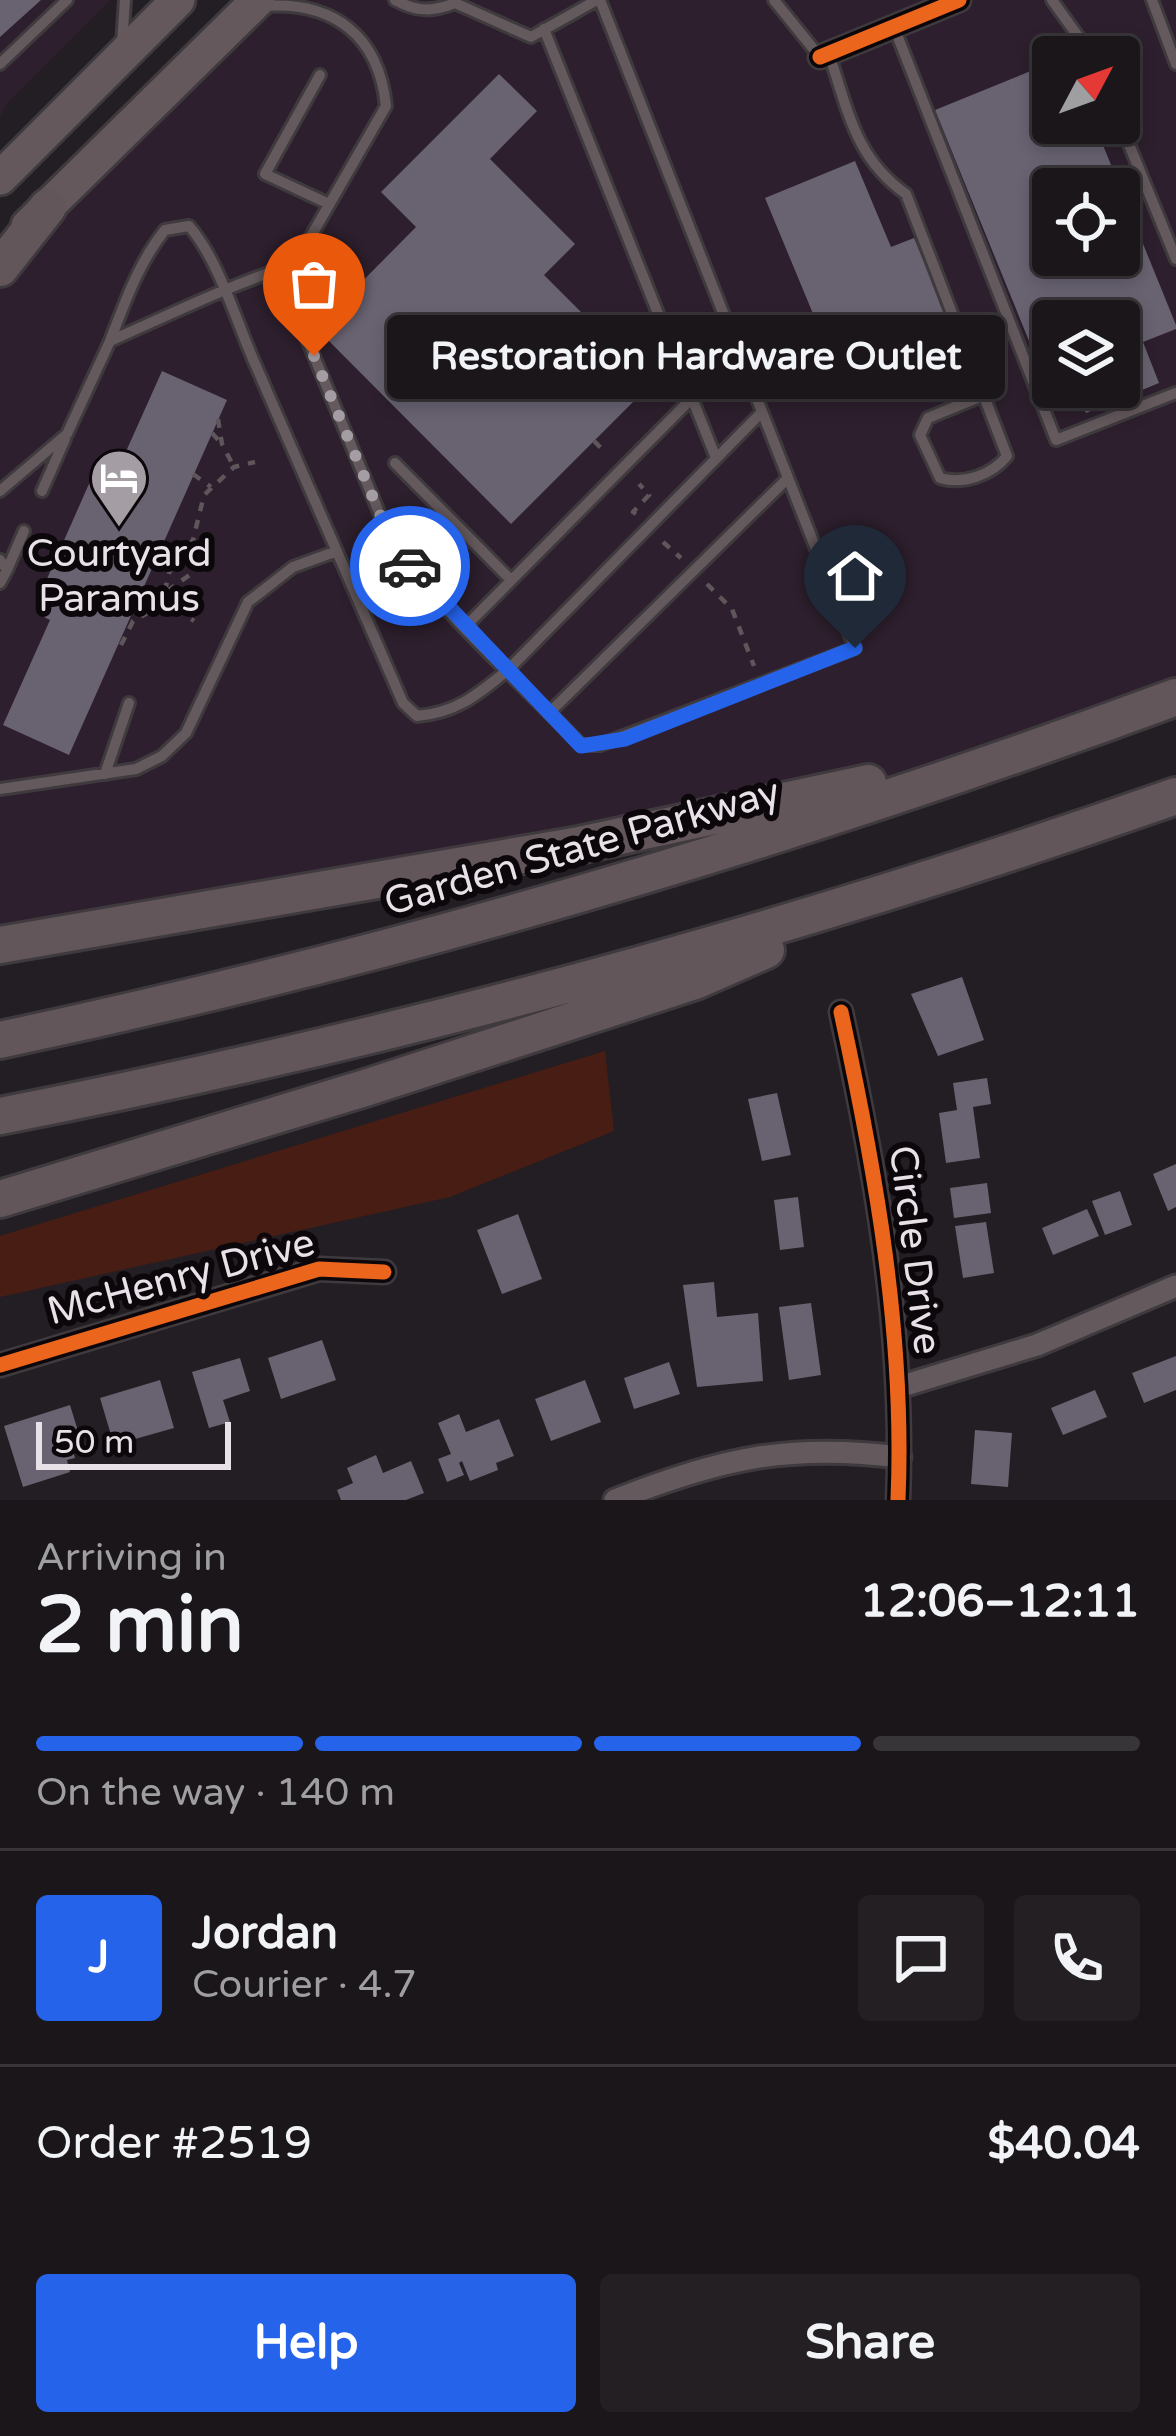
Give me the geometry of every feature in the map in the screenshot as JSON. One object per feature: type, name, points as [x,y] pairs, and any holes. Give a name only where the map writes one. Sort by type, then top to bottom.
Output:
[{"type":"highway","points":[[0,178],[178,0]]},
{"type":"highway","points":[[0,255],[254,4]]},
{"type":"highway","points":[[0,268],[48,207]]},
{"type":"highway","name":"Garden State Parkway","points":[[0,1040],[524,912],[798,828],[1176,697]]},
{"type":"highway","points":[[0,944],[574,846],[1065,738]]},
{"type":"highway","points":[[0,1116],[385,1033],[682,954],[931,879],[1176,796]]},
{"type":"highway","points":[[0,1199],[695,981],[931,879]]},
{"type":"street","points":[[824,56],[893,27],[925,7],[959,0]]},
{"type":"street","name":"Circle Drive","points":[[841,1012],[877,1186],[899,1387],[898,1500]]},
{"type":"street","name":"McHenry Drive","points":[[0,1365],[319,1269],[383,1272]]},
{"type":"street","points":[[899,1387],[1037,1345],[1176,1286]]},
{"type":"street","points":[[615,1500],[741,1457],[802,1450],[900,1456]]},
{"type":"lane","points":[[0,64],[67,0]]},
{"type":"lane","points":[[120,58],[125,0]]},
{"type":"lane","points":[[254,4],[332,16],[356,30],[373,54],[383,81],[386,106],[296,264],[292,291],[296,313],[386,529],[403,558],[466,626],[581,746],[625,739],[855,648],[599,0],[530,37],[455,2],[434,11],[411,9],[395,0]]},
{"type":"lane","points":[[774,0],[824,56],[863,153],[882,177],[906,194],[984,395],[1006,456],[997,469],[956,483],[940,478],[920,435],[928,418],[984,395]]},
{"type":"lane","points":[[1052,0],[1078,36]]},
{"type":"lane","points":[[1151,0],[1176,64]]},
{"type":"lane","points":[[893,27],[1056,440],[1176,393]]},
{"type":"lane","points":[[544,29],[716,458]]},
{"type":"lane","points":[[320,75],[265,174],[328,204]]},
{"type":"lane","points":[[1129,144],[1176,259]]},
{"type":"lane","points":[[42,491],[130,287],[165,230],[189,226],[200,239],[224,292],[403,703],[417,716],[444,714],[467,704],[508,670],[762,412]]},
{"type":"lane","points":[[110,340],[265,272],[296,264]]},
{"type":"lane","points":[[466,626],[692,398]]},
{"type":"lane","points":[[0,491],[67,434]]},
{"type":"lane","points":[[395,463],[512,580]]},
{"type":"lane","points":[[550,712],[788,478]]},
{"type":"lane","points":[[0,583],[3,565],[24,531]]},
{"type":"lane","points":[[0,789],[136,769],[162,756],[186,733],[248,602],[292,567],[337,551]]},
{"type":"lane","points":[[104,774],[129,703]]},
{"type":"path","points":[[218,418],[222,444]]},
{"type":"path","points":[[212,433],[233,467]]},
{"type":"path","points":[[594,441],[606,453]]},
{"type":"path","points":[[164,595],[171,566],[193,540],[204,496],[233,467],[255,462]]},
{"type":"path","points":[[194,474],[211,487]]},
{"type":"path","points":[[637,515],[633,512],[649,495],[638,484]]},
{"type":"path","points":[[121,645],[133,621],[206,564],[207,551],[193,540]]},
{"type":"path","points":[[663,542],[681,559]]},
{"type":"path","points":[[707,584],[732,609],[754,666]]},
{"type":"path","points":[[164,595],[194,621]]},
{"type":"shaded area","points":[[0,0],[110,0],[10,100],[0,116]]},
{"type":"shaded area","points":[[258,0],[1176,0],[1176,697],[1065,738],[672,827],[0,945],[0,255]]},
{"type":"shaded area","points":[[605,1051],[614,1131],[450,1197],[0,1297],[0,1236]]},
{"type":"building","points":[[0,0],[41,0],[0,37]]},
{"type":"building","points":[[1032,71],[1032,144],[1103,144],[1112,168],[1032,168],[1032,276],[1140,276],[1140,236],[1176,329],[1143,342],[1159,383],[1140,391],[1140,300],[1032,300],[1032,348],[935,110]]},
{"type":"building","points":[[499,74],[537,111],[490,159],[575,244],[544,275],[652,383],[511,524],[316,328],[416,227],[381,192]]},
{"type":"building","points":[[855,161],[891,247],[914,238],[962,351],[848,398],[765,198]]},
{"type":"building","name":"Courtyard Paramus","points":[[162,371],[227,400],[69,755],[3,725],[50,620],[40,615],[53,585],[46,581],[96,468],[115,476]]},
{"type":"building","points":[[962,977],[984,1040],[938,1056],[911,994]]},
{"type":"building","points":[[987,1078],[991,1104],[973,1107],[980,1158],[946,1163],[939,1113],[957,1110],[953,1083]]},
{"type":"building","points":[[777,1093],[791,1155],[762,1161],[748,1099]]},
{"type":"building","points":[[1176,1164],[1176,1207],[1168,1211],[1153,1174]]},
{"type":"building","points":[[987,1183],[991,1213],[954,1218],[950,1188]]},
{"type":"building","points":[[1120,1191],[1132,1225],[1105,1235],[1092,1201]]},
{"type":"building","points":[[798,1197],[804,1247],[780,1250],[774,1200]]},
{"type":"building","points":[[1087,1209],[1099,1236],[1053,1255],[1042,1228]]},
{"type":"building","points":[[518,1214],[542,1279],[502,1294],[477,1230]]},
{"type":"building","points":[[986,1222],[994,1273],[963,1278],[955,1226]]},
{"type":"building","points":[[714,1282],[717,1317],[758,1313],[763,1381],[697,1387],[683,1285]]},
{"type":"building","points":[[811,1303],[821,1375],[789,1380],[779,1307]]},
{"type":"building","points":[[322,1340],[336,1380],[281,1399],[268,1358]]},
{"type":"building","points":[[1176,1356],[1176,1390],[1144,1403],[1132,1373]]},
{"type":"building","points":[[240,1358],[250,1391],[223,1400],[230,1422],[209,1428],[192,1372]]},
{"type":"building","points":[[669,1362],[680,1394],[634,1409],[624,1378]]},
{"type":"building","points":[[160,1380],[174,1428],[114,1445],[100,1398]]},
{"type":"building","points":[[585,1380],[601,1422],[551,1441],[535,1399]]},
{"type":"building","points":[[1095,1390],[1107,1417],[1063,1435],[1051,1408]]},
{"type":"building","points":[[70,1405],[82,1444],[72,1447],[75,1458],[67,1460],[70,1472],[23,1487],[4,1426]]},
{"type":"building","points":[[459,1414],[466,1432],[499,1419],[514,1456],[496,1463],[498,1470],[470,1481],[462,1461],[464,1475],[447,1482],[438,1459],[451,1454],[438,1423]]},
{"type":"building","points":[[975,1430],[1012,1433],[1008,1487],[971,1484]]},
{"type":"building","points":[[376,1455],[383,1473],[411,1461],[424,1493],[406,1500],[341,1500],[337,1490],[353,1483],[347,1468]]},
{"type":"cycle path","points":[[820,57],[959,0]]},
{"type":"cycle path","points":[[841,1012],[885,1254],[897,1377],[898,1500]]},
{"type":"cycle path","points":[[0,1365],[319,1269],[384,1272]]},
{"type":"way so far","points":[[314,356],[386,529],[410,566]]},
{"type":"place","name":"Restoration Hardware Outlet","points":[[314,356]]},
{"type":"place","name":"Courtyard Paramus","points":[[119,529]]},
{"type":"route","points":[[410,566],[581,746],[625,739],[855,648]]}]
